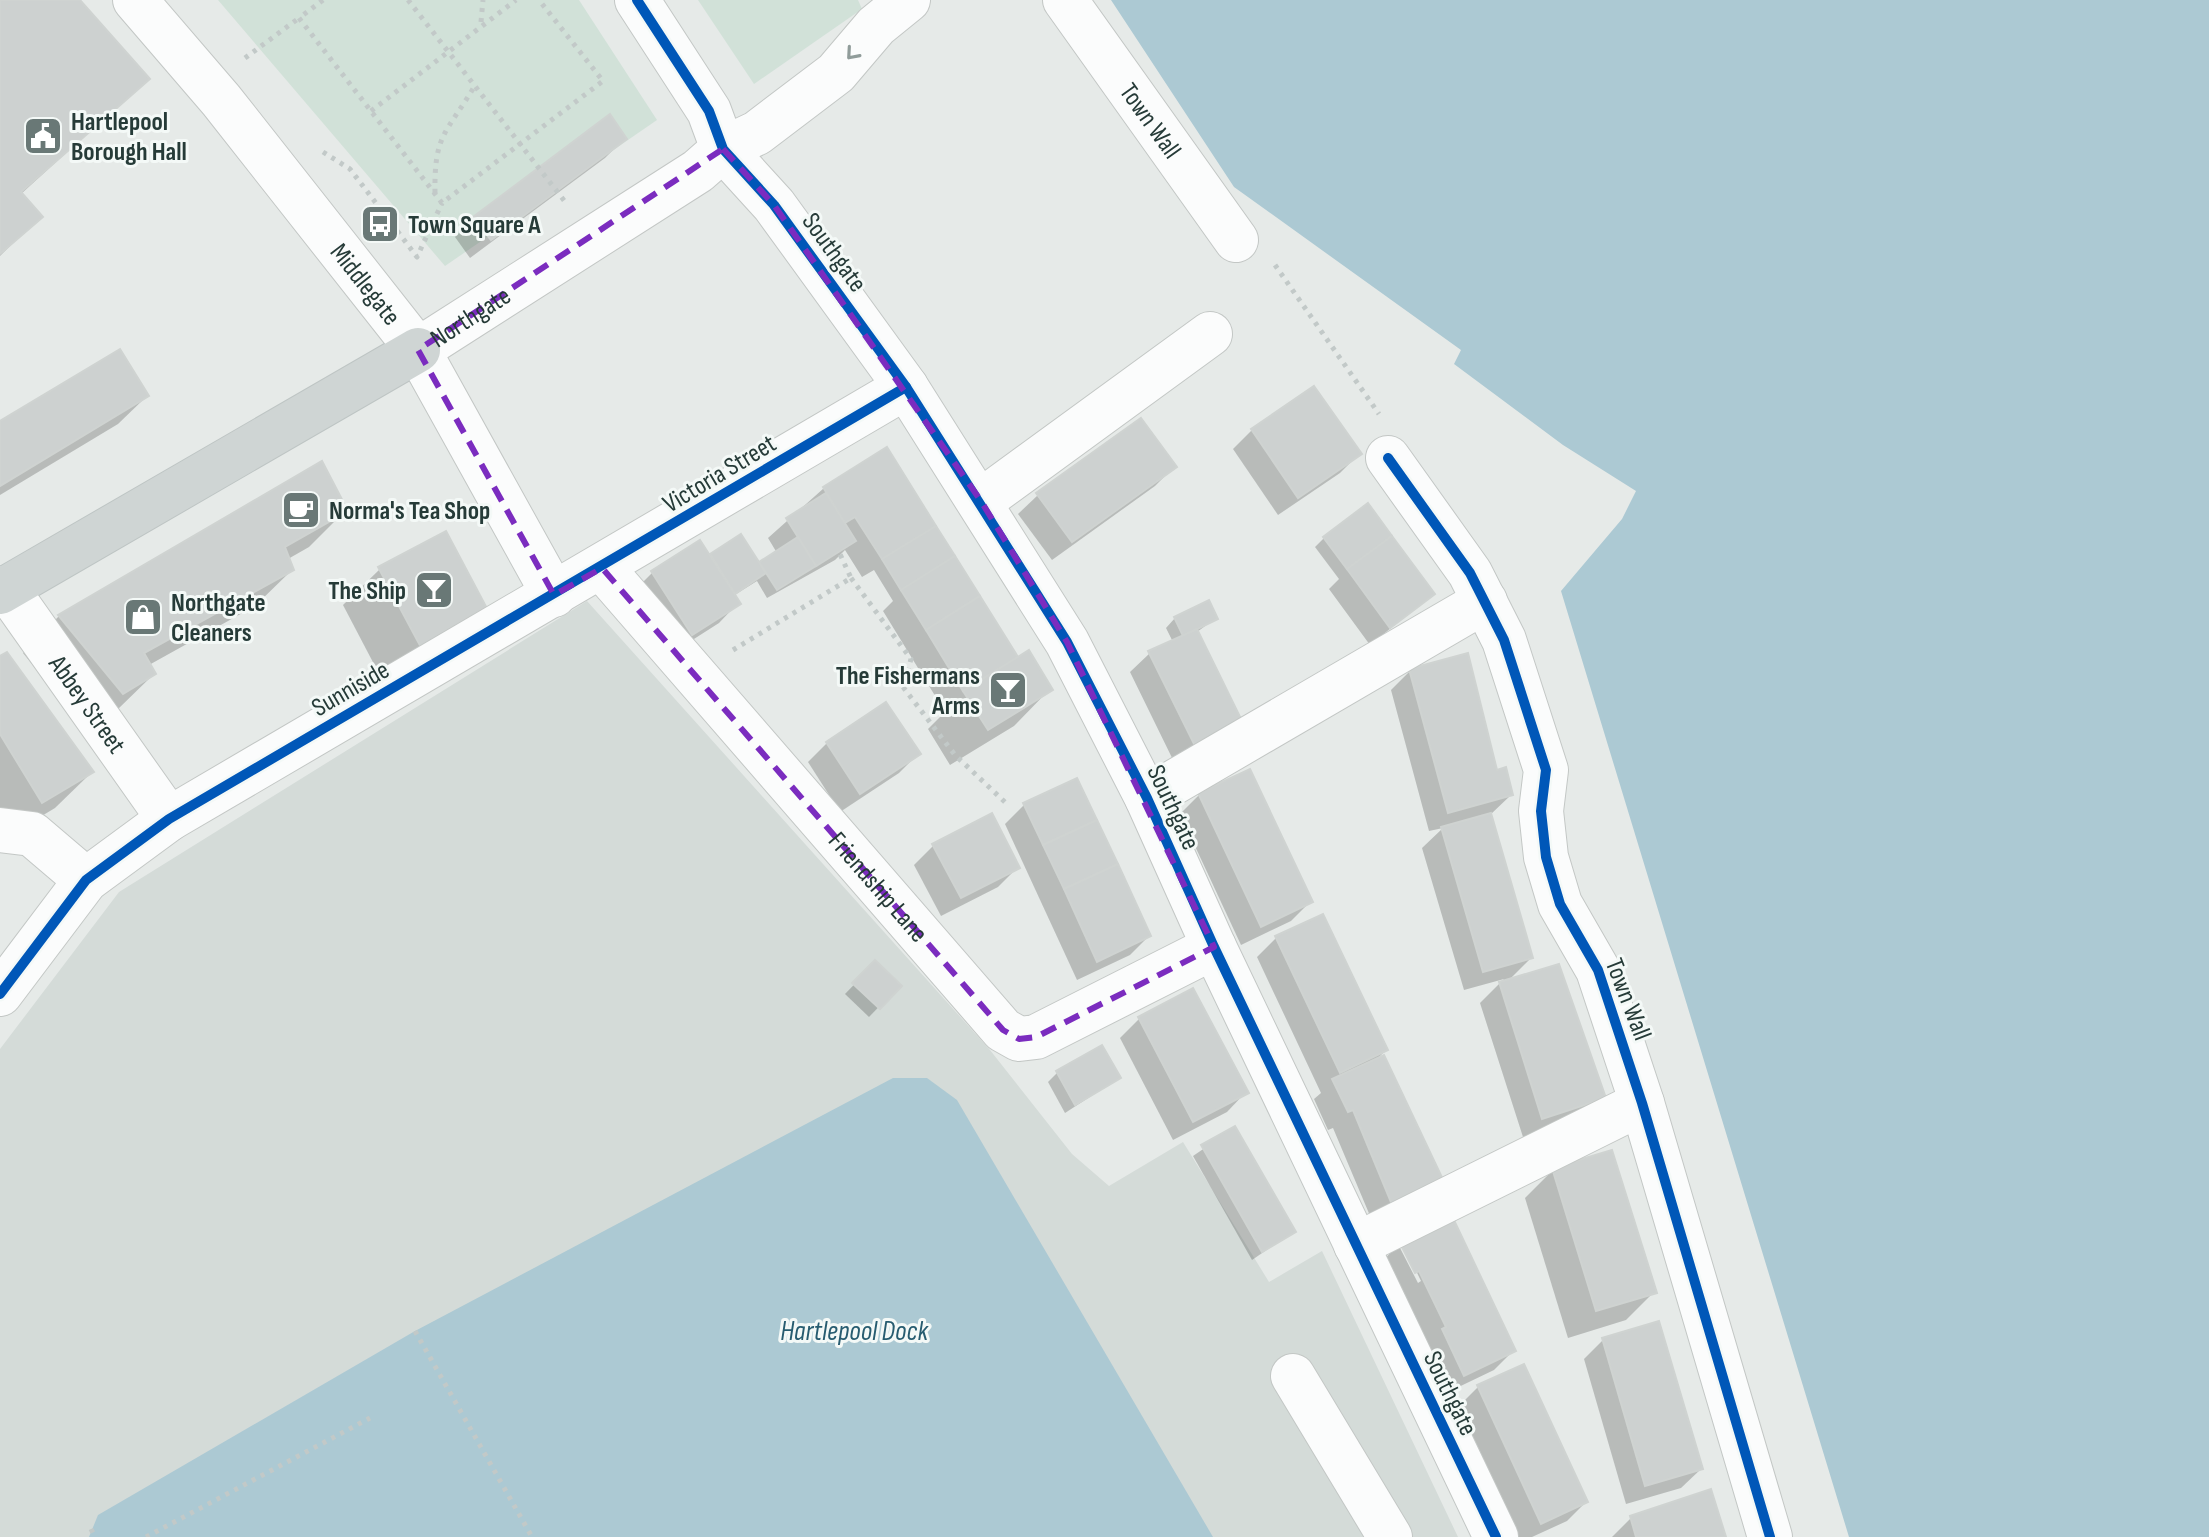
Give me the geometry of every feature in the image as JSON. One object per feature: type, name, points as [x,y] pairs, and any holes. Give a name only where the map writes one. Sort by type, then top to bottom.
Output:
[{"type":"main road","name":"Northgate","points":[[3,590],[418,350]]},
{"type":"street","name":"Middlegate","points":[[135,0],[221,100],[418,350],[554,595]]},
{"type":"street","points":[[637,0],[709,111],[723,149]]},
{"type":"street","name":"Northgate","points":[[418,350],[698,171],[723,149],[757,133],[836,73],[876,26],[908,0]]},
{"type":"street","name":"Town Wall","points":[[1065,0],[1236,240]]},
{"type":"street","name":"Southgate","points":[[723,149],[774,205],[906,387],[981,501],[1067,642],[1147,798],[1214,947],[1496,1537]]},
{"type":"street","points":[[981,501],[1210,334]]},
{"type":"street","name":"Victoria Street","points":[[554,595],[906,387]]},
{"type":"street","name":"Town Wall","points":[[1388,458],[1470,573],[1504,640],[1546,770],[1541,811],[1546,857],[1553,881],[1576,935],[1598,970],[1642,1103],[1770,1537]]},
{"type":"street","name":"Friendship Lane","points":[[602,568],[1003,1030],[1019,1039],[1036,1037],[1214,947]]},
{"type":"street","name":"Abbey Street","points":[[3,590],[169,819]]},
{"type":"street","name":"Sunniside","points":[[0,994],[86,880],[169,819],[554,595]]},
{"type":"street","points":[[1147,798],[1485,601]]},
{"type":"street","points":[[0,830],[32,834],[86,880]]},
{"type":"street","points":[[1356,1245],[1642,1103]]},
{"type":"street","points":[[1293,1376],[1390,1537]]},
{"type":"path","points":[[242,60],[323,0]]},
{"type":"path","points":[[408,0],[593,239]]},
{"type":"path","points":[[481,24],[483,0]]},
{"type":"path","points":[[371,111],[516,0]]},
{"type":"path","points":[[417,257],[442,203],[603,81],[539,0]]},
{"type":"path","points":[[299,18],[442,203]]},
{"type":"path","points":[[435,194],[435,153],[439,142],[475,87]]},
{"type":"path","points":[[839,552],[851,578],[911,659],[903,687],[955,755],[1007,804]]},
{"type":"path","points":[[727,654],[851,578]]},
{"type":"path","points":[[415,1331],[532,1537]]},
{"type":"path","points":[[146,1537],[370,1418]]},
{"type":"path","points":[[91,1529],[95,1537]]},
{"type":"highlighted area","points":[[723,149],[774,205],[981,501],[1067,642],[1214,947],[1036,1037],[1019,1039],[1003,1030],[602,568],[554,595],[418,350]]},
{"type":"shaded area","points":[[218,0],[579,0],[657,120],[445,266]]},
{"type":"shaded area","points":[[698,0],[858,0],[862,9],[754,84]]},
{"type":"shaded area","points":[[587,601],[990,1050],[1072,1154],[1109,1186],[1183,1142],[1269,1282],[1322,1251],[1458,1537],[0,1537],[0,1049],[119,892]]},
{"type":"water","points":[[1111,0],[2209,0],[2209,1537],[1849,1537],[1561,591],[1622,519],[1636,491],[1563,445],[1454,364],[1461,350],[1234,187]]},
{"type":"water","name":"Hartlepool Dock","points":[[893,1078],[927,1078],[957,1100],[1213,1537],[89,1537],[98,1515],[415,1331]]},
{"type":"building","name":"Hartlepool Borough Hall","points":[[0,0],[80,0],[150,79],[21,192],[43,217],[0,254]]},
{"type":"building","points":[[610,114],[627,139],[491,240],[473,217]]},
{"type":"building","points":[[120,349],[149,396],[0,486],[0,421]]},
{"type":"building","points":[[1314,386],[1362,454],[1298,498],[1251,429]]},
{"type":"building","points":[[1141,418],[1177,467],[1072,542],[1036,493]]},
{"type":"building","points":[[887,447],[936,526],[882,559],[855,517],[845,523],[823,487]]},
{"type":"building","points":[[322,461],[348,511],[285,547],[294,570],[144,653],[156,674],[123,694],[58,615]]},
{"type":"building","points":[[826,493],[856,541],[816,566],[786,518]]},
{"type":"building","points":[[1368,503],[1392,536],[1347,569],[1323,537]]},
{"type":"building","points":[[936,526],[955,556],[901,590],[882,559]]},
{"type":"building","name":"The Ship","points":[[446,531],[491,616],[424,653],[378,567]]},
{"type":"building","points":[[741,534],[766,573],[735,594],[710,554]]},
{"type":"building","points":[[1392,536],[1435,594],[1390,628],[1347,569]]},
{"type":"building","points":[[798,537],[816,566],[777,590],[759,562]]},
{"type":"building","points":[[700,540],[741,604],[692,635],[651,571]]},
{"type":"building","points":[[955,556],[980,596],[926,630],[901,590]]},
{"type":"building","points":[[980,596],[1018,657],[963,691],[926,630]]},
{"type":"building","points":[[1209,600],[1218,619],[1183,636],[1174,617]]},
{"type":"building","points":[[1197,629],[1245,727],[1197,750],[1148,651]]},
{"type":"building","name":"The Fishermans Arms","points":[[1029,650],[1053,690],[988,730],[963,691]]},
{"type":"building","points":[[7,652],[94,772],[42,803],[0,734],[0,656]]},
{"type":"building","points":[[1468,653],[1497,770],[1506,767],[1513,795],[1448,813],[1409,669]]},
{"type":"building","points":[[886,702],[921,754],[860,794],[826,742]]},
{"type":"building","points":[[1250,769],[1313,902],[1261,927],[1198,793]]},
{"type":"building","points":[[1077,778],[1097,820],[1043,845],[1023,803]]},
{"type":"building","points":[[992,813],[1020,868],[961,898],[932,844]]},
{"type":"building","points":[[1491,813],[1533,958],[1483,972],[1441,827]]},
{"type":"building","points":[[1097,820],[1118,864],[1064,889],[1043,845]]},
{"type":"building","points":[[1118,864],[1151,936],[1097,962],[1064,889]]},
{"type":"building","points":[[1323,914],[1388,1050],[1340,1073],[1275,936]]},
{"type":"building","points":[[875,960],[902,986],[880,1009],[852,983]]},
{"type":"building","points":[[1559,964],[1606,1098],[1542,1119],[1499,982]]},
{"type":"building","points":[[1193,988],[1249,1093],[1193,1122],[1138,1017]]},
{"type":"building","points":[[1102,1045],[1121,1078],[1075,1105],[1056,1071]]},
{"type":"building","points":[[1384,1055],[1447,1188],[1395,1212],[1353,1110],[1348,1112],[1332,1079]]},
{"type":"building","points":[[1235,1126],[1296,1232],[1262,1252],[1201,1145]]},
{"type":"building","points":[[1612,1150],[1657,1293],[1596,1311],[1552,1168]]},
{"type":"building","points":[[1452,1216],[1516,1351],[1464,1376],[1442,1329],[1446,1327],[1419,1271],[1415,1273],[1399,1241]]},
{"type":"building","points":[[1659,1321],[1703,1469],[1645,1486],[1602,1338]]},
{"type":"building","points":[[1524,1364],[1588,1502],[1541,1524],[1477,1385]]},
{"type":"building","points":[[1711,1489],[1726,1537],[1636,1537],[1630,1516]]},
{"type":"cycle path","points":[[637,0],[709,111],[723,149],[774,205],[906,387],[1067,642],[1147,798],[1214,947],[1496,1537]]},
{"type":"cycle path","points":[[0,994],[86,880],[169,819],[906,387]]},
{"type":"cycle path","points":[[1388,458],[1470,573],[1504,640],[1546,770],[1541,811],[1546,857],[1560,904],[1598,970],[1642,1103],[1770,1537]]},
{"type":"place","name":"Hartlepool Borough Hall","points":[[43,136]]},
{"type":"place","name":"Town Square A","points":[[380,224]]},
{"type":"place","name":"Norma's Tea Shop","points":[[301,510]]},
{"type":"place","name":"The Ship","points":[[434,590]]},
{"type":"place","name":"Northgate Cleaners","points":[[143,617]]},
{"type":"place","name":"The Fishermans Arms","points":[[1008,690]]}]
